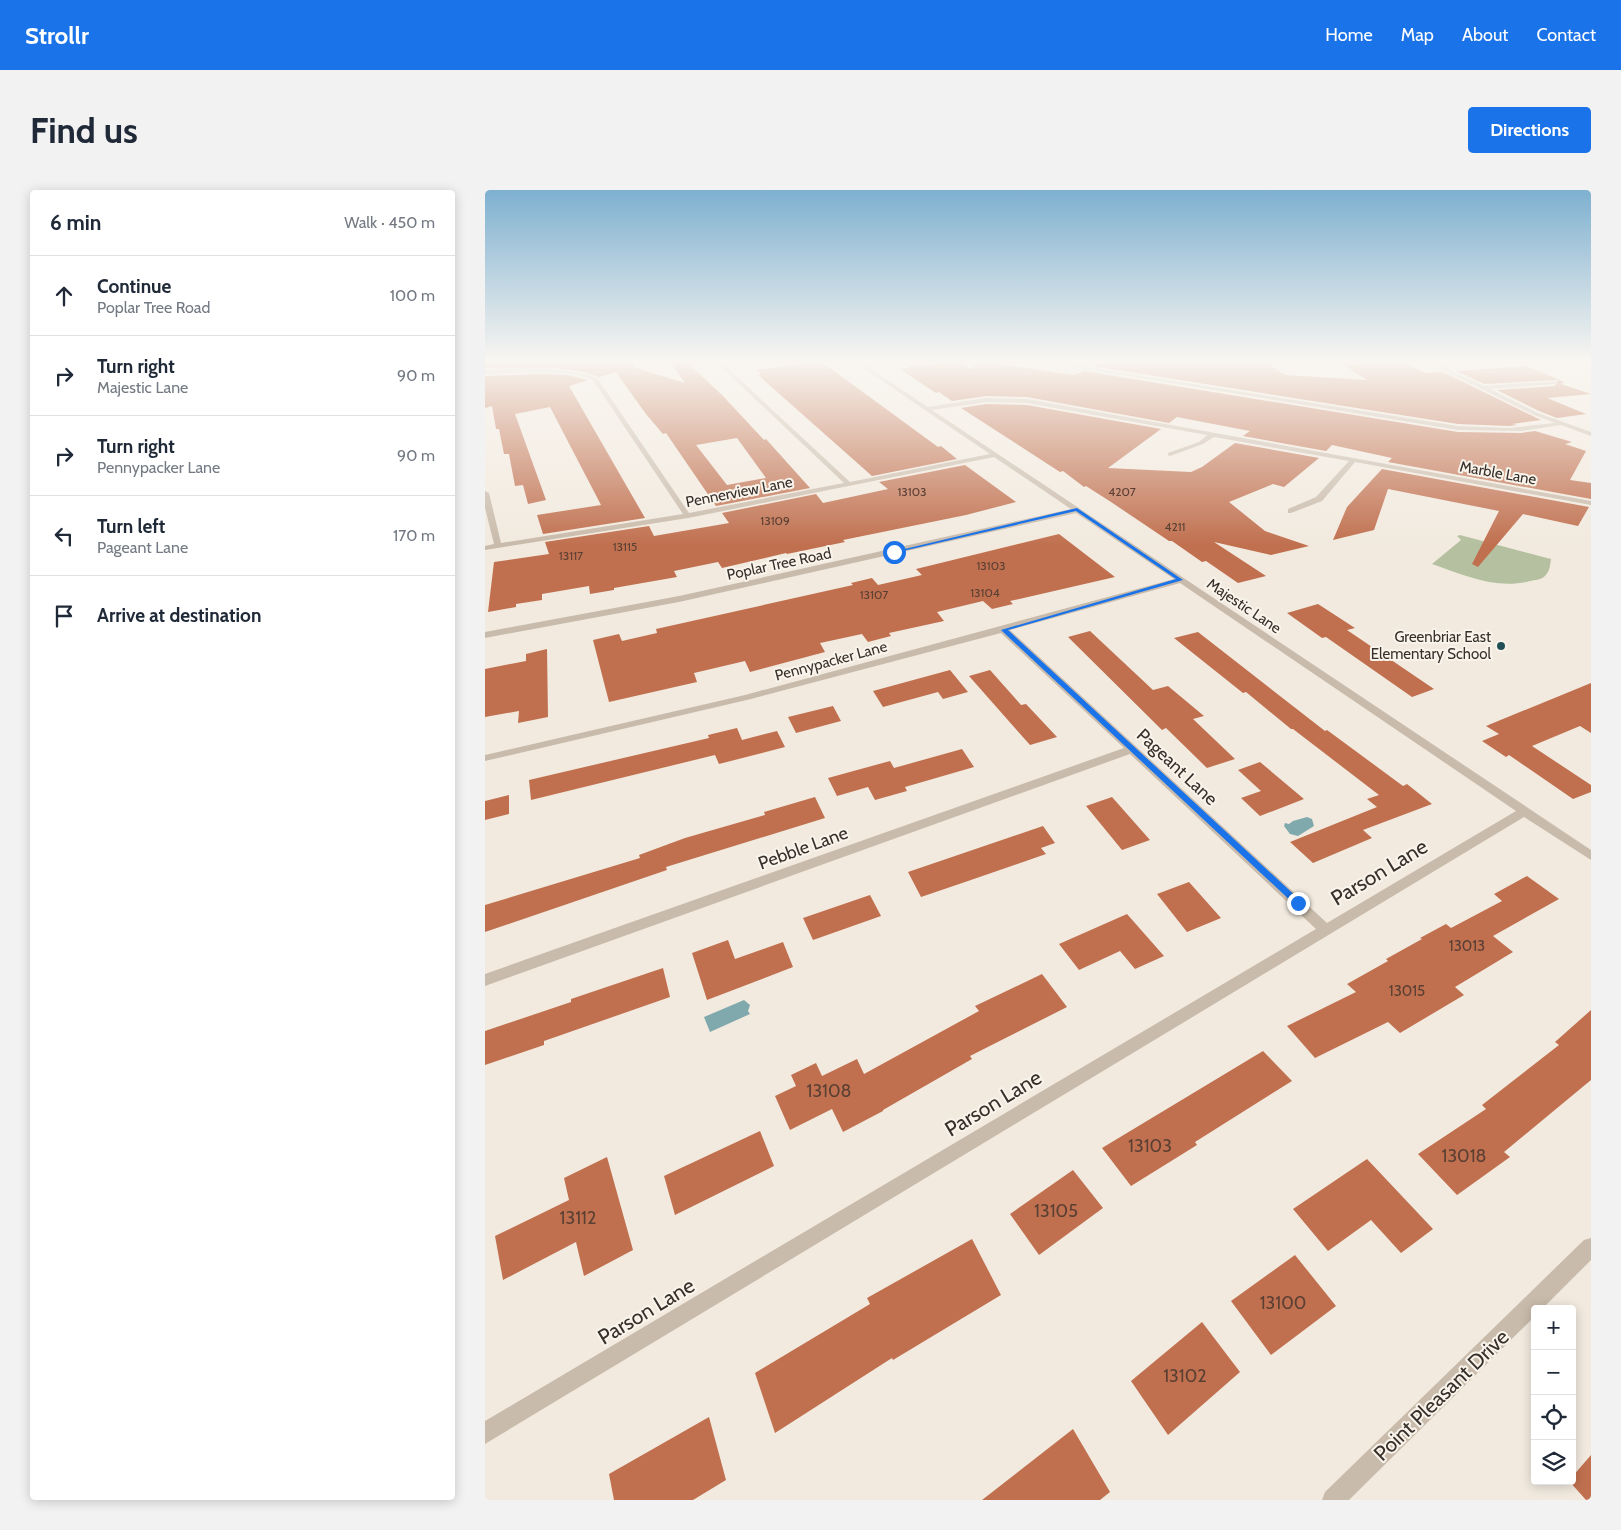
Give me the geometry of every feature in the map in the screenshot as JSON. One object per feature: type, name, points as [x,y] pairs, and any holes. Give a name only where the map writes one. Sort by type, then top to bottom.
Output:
[{"type":"street","points":[[624,423],[688,516]]},
{"type":"street","points":[[784,423],[849,484]]},
{"type":"street","name":"Majestic Lane","points":[[949,423],[1591,856]]},
{"type":"street","name":"Marble Lane","points":[[1151,423],[1591,503]]},
{"type":"street","points":[[1428,423],[1489,431],[1521,430],[1559,424],[1591,434]]},
{"type":"street","points":[[1170,454],[1201,443],[1213,434]]},
{"type":"street","name":"Pennerview Lane","points":[[485,548],[688,516],[997,456]]},
{"type":"street","points":[[1291,511],[1319,499],[1354,460]]},
{"type":"street","points":[[485,494],[498,546]]},
{"type":"street","name":"Poplar Tree Road","points":[[485,635],[679,600],[1077,510]]},
{"type":"street","name":"Pennypacker Lane","points":[[485,758],[733,702],[1004,630],[1181,580]]},
{"type":"street","name":"Pageant Lane","points":[[1004,630],[1326,930]]},
{"type":"street","name":"Pebble Lane","points":[[485,980],[1132,749]]},
{"type":"street","name":"Parson Lane","points":[[485,1433],[1525,812]]},
{"type":"street","name":"Point Pleasant Drive","points":[[1333,1500],[1591,1247]]},
{"type":"green space","points":[[1460,535],[1551,559],[1549,570],[1540,579],[1505,584],[1480,580],[1432,564],[1461,540],[1457,536]]},
{"type":"water","points":[[1307,817],[1312,819],[1314,826],[1298,836],[1290,834],[1284,826],[1285,823],[1289,824]]},
{"type":"water","points":[[744,1000],[750,1005],[748,1011],[750,1014],[710,1032],[704,1017]]},
{"type":"building","points":[[495,423],[518,423],[546,500],[528,504],[523,485],[515,486],[509,454],[504,454],[499,429],[496,429]]},
{"type":"building","points":[[558,423],[590,423],[645,518],[543,534],[537,515],[601,505]]},
{"type":"building","points":[[654,423],[748,423],[764,440],[766,439],[810,488],[716,506],[666,433],[663,434]],"holes":[[[737,438],[766,478],[727,485],[696,445]]]},
{"type":"building","points":[[812,423],[905,423],[938,447],[941,446],[957,459],[872,476]]},
{"type":"building","points":[[984,423],[1128,423],[1161,429],[1108,468],[1191,472],[1202,467],[1235,443],[1319,458],[1284,487],[1273,484],[1229,502],[1265,531],[1309,546],[1271,555],[1214,542],[1266,576],[1238,583],[1206,561],[1202,562],[1172,541],[1169,541],[1086,486],[1084,487],[1063,471],[1060,472]]},
{"type":"building","points":[[1209,423],[1404,423],[1458,432],[1521,433],[1535,431],[1572,442],[1565,444],[1586,451],[1570,480],[1591,483],[1591,499],[1388,462],[1392,458],[1332,445],[1326,451],[1243,436],[1250,431]]},
{"type":"building","points":[[1453,423],[1518,423],[1509,426]]},
{"type":"building","points":[[965,465],[1016,502],[966,515],[843,540],[845,542],[722,568],[718,562],[674,571],[677,577],[614,588],[614,590],[590,594],[589,586],[542,594],[542,600],[516,604],[516,607],[488,612],[494,562],[549,554],[545,542],[649,526],[654,536],[729,523],[722,513],[816,494],[823,503],[888,489],[879,482]]},
{"type":"building","points":[[1382,469],[1589,507],[1578,526],[1523,514],[1478,567],[1472,564],[1499,511],[1388,489],[1374,530],[1333,540],[1347,507]]},
{"type":"building","points":[[1059,534],[1115,577],[1010,601],[1013,604],[992,609],[983,601],[937,612],[944,621],[889,633],[891,636],[868,642],[862,634],[820,643],[825,652],[750,672],[745,661],[694,673],[697,682],[609,702],[593,640],[619,634],[622,641],[657,633],[656,629],[853,585],[851,583],[872,578],[878,585],[922,575],[916,569]]},
{"type":"building","points":[[1318,604],[1355,628],[1347,630],[1434,689],[1412,697],[1326,637],[1322,638],[1287,613]]},
{"type":"building","points":[[1090,631],[1153,690],[1168,686],[1204,716],[1193,719],[1235,759],[1207,768],[1166,728],[1162,730],[1068,637]]},
{"type":"building","points":[[1198,632],[1325,731],[1327,730],[1403,786],[1407,784],[1432,804],[1363,830],[1372,838],[1313,863],[1290,842],[1377,807],[1367,799],[1379,795],[1291,729],[1246,692],[1243,693],[1174,638]]},
{"type":"building","points":[[547,649],[548,717],[518,723],[519,711],[485,717],[485,669],[526,661],[526,654]]},
{"type":"building","points":[[950,670],[968,692],[943,699],[938,692],[883,707],[873,691]]},
{"type":"building","points":[[990,670],[1021,705],[1026,704],[1057,737],[1030,745],[969,676]]},
{"type":"building","points":[[1591,683],[1591,733],[1580,726],[1532,746],[1591,785],[1591,792],[1573,799],[1509,755],[1506,757],[1482,741],[1499,734],[1486,726]]},
{"type":"building","points":[[833,706],[841,721],[796,733],[788,717]]},
{"type":"building","points":[[737,728],[742,740],[777,731],[785,747],[719,764],[715,755],[531,800],[529,780],[709,738],[708,735]]},
{"type":"building","points":[[962,749],[974,767],[905,787],[907,791],[875,800],[868,787],[837,796],[828,778],[890,761],[894,768]]},
{"type":"building","points":[[1260,762],[1304,799],[1260,816],[1241,798],[1261,791],[1238,770]]},
{"type":"building","points":[[509,795],[509,814],[485,820],[485,801]]},
{"type":"building","points":[[815,797],[825,818],[666,867],[667,870],[485,932],[485,905],[640,858],[639,855],[685,838],[765,815],[764,812]]},
{"type":"building","points":[[1112,797],[1150,840],[1122,850],[1086,806]]},
{"type":"building","points":[[1043,826],[1055,843],[1041,848],[1046,854],[968,881],[921,897],[908,872]]},
{"type":"building","points":[[1527,876],[1559,899],[1493,936],[1513,952],[1455,987],[1464,995],[1400,1033],[1388,1022],[1315,1058],[1287,1026],[1356,992],[1347,984],[1388,961],[1386,959],[1422,939],[1420,938],[1446,924],[1451,928],[1502,901],[1494,894]]},
{"type":"building","points":[[1189,882],[1221,918],[1187,932],[1157,894]]},
{"type":"building","points":[[870,895],[881,916],[813,940],[803,918]]},
{"type":"building","points":[[1127,914],[1164,956],[1135,969],[1120,951],[1079,970],[1059,944]]},
{"type":"building","points":[[728,940],[735,959],[783,942],[793,967],[707,1000],[692,953]]},
{"type":"building","points":[[663,968],[670,997],[544,1041],[544,1045],[485,1065],[485,1031]]},
{"type":"building","points":[[1042,974],[1067,1007],[970,1056],[972,1059],[843,1132],[832,1109],[790,1130],[775,1096],[796,1086],[791,1075],[816,1063],[822,1076],[857,1059],[864,1074],[979,1011],[975,1006]]},
{"type":"building","points":[[1591,1010],[1591,1080],[1504,1152],[1510,1157],[1457,1195],[1418,1154],[1486,1109],[1482,1105],[1559,1045],[1555,1042]]},
{"type":"building","points":[[1263,1051],[1292,1081],[1195,1142],[1197,1145],[1131,1186],[1102,1148]]},
{"type":"building","points":[[760,1131],[774,1166],[675,1215],[664,1176]]},
{"type":"building","points":[[607,1157],[633,1250],[584,1276],[576,1242],[503,1280],[495,1236],[569,1200],[564,1178]]},
{"type":"building","points":[[1367,1159],[1433,1229],[1401,1253],[1371,1220],[1328,1251],[1293,1209]]},
{"type":"building","points":[[1073,1170],[1103,1208],[1039,1255],[1010,1214]]},
{"type":"building","points":[[972,1239],[1001,1295],[893,1360],[892,1358],[775,1433],[755,1373],[870,1304],[867,1298]]},
{"type":"building","points":[[1295,1255],[1336,1306],[1271,1355],[1231,1301]]},
{"type":"building","points":[[1202,1322],[1240,1372],[1168,1435],[1131,1381]]},
{"type":"building","points":[[709,1417],[726,1480],[693,1500],[614,1500],[609,1474]]},
{"type":"building","points":[[1073,1429],[1110,1492],[1100,1500],[982,1500]]},
{"type":"building","points":[[1591,1455],[1591,1500],[1586,1500],[1573,1485],[1576,1485],[1576,1472]]},
{"type":"place","name":"Greenbriar East Elementary School","points":[[1501,646]]},
{"type":"route","points":[[894,552],[1077,510],[1181,580],[1004,630],[1298,903]]}]
